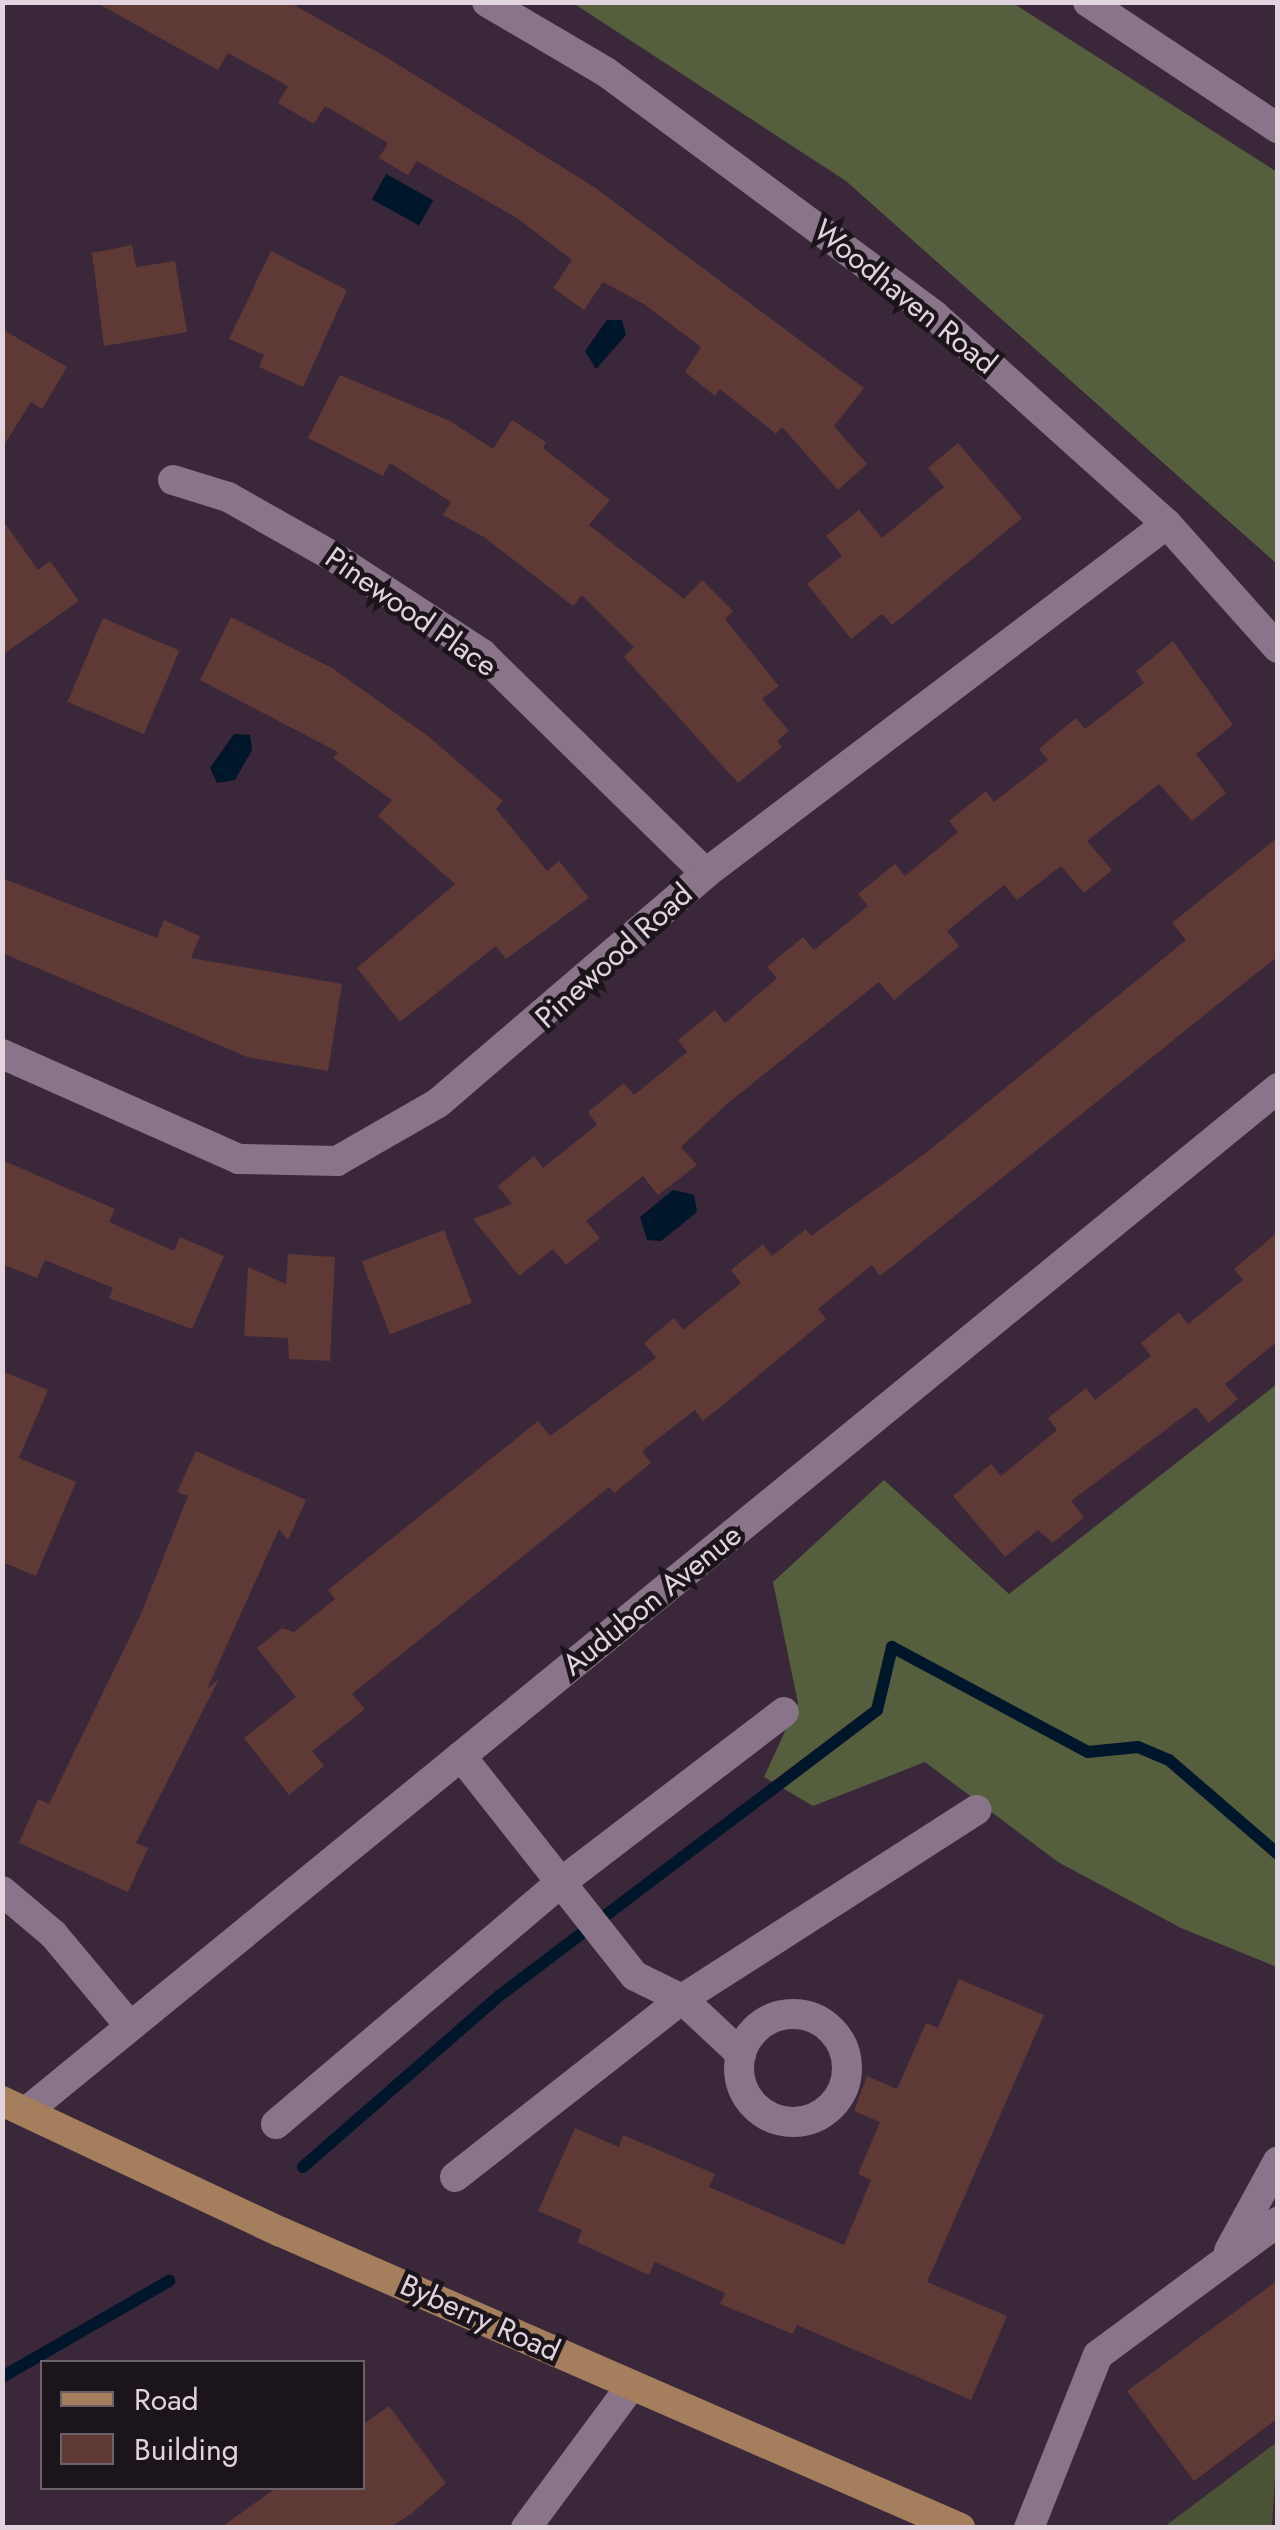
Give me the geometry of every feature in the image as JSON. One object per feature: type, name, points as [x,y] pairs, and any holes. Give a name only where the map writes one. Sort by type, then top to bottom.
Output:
[{"type":"main road","name":"Byberry Road","points":[[15,2106],[632,2385],[960,2528]]},
{"type":"street","name":"Woodhaven Road","points":[[486,2],[606,72],[795,208],[934,315],[1168,524],[1278,648]]},
{"type":"street","points":[[1090,3],[1278,128]]},
{"type":"street","name":"Pinewood Place","points":[[173,480],[228,497],[334,556],[482,654],[706,873]]},
{"type":"street","name":"Pinewood Road","points":[[2,1054],[239,1158],[337,1161],[438,1102],[514,1043],[706,873],[1168,524]]},
{"type":"street","name":"Audubon Avenue","points":[[15,2106],[130,2026],[1278,1088]]},
{"type":"street","points":[[276,2124],[784,1712]]},
{"type":"street","points":[[461,1756],[624,1963],[682,1999],[740,2054]]},
{"type":"street","points":[[455,2177],[682,1999],[976,1810]]},
{"type":"street","points":[[2,1892],[53,1934],[130,2026]]},
{"type":"street","points":[[1223,2262],[1278,2162]]},
{"type":"street","points":[[1029,2528],[1098,2356],[1278,2222]]},
{"type":"street","points":[[526,2528],[632,2385]]},
{"type":"green space","points":[[573,3],[1013,3],[1277,172],[1277,564],[846,181]]},
{"type":"green space","points":[[1277,1384],[1277,1967],[1181,1928],[1058,1862],[925,1762],[813,1806],[764,1777],[798,1703],[773,1582],[884,1480],[1009,1594]]},
{"type":"green space","points":[[1277,2442],[1272,2527],[1164,2527]]},
{"type":"water","points":[[386,174],[433,200],[419,226],[372,199]]},
{"type":"water","points":[[607,320],[622,320],[626,335],[596,369],[585,351]]},
{"type":"water","points":[[234,734],[250,735],[252,750],[235,780],[217,783],[210,768]]},
{"type":"water","points":[[673,1190],[694,1195],[697,1212],[661,1241],[647,1240],[640,1217]]},
{"type":"building","points":[[95,2],[289,2],[386,57],[594,187],[864,388],[834,426],[867,464],[838,490],[782,427],[776,434],[720,389],[715,396],[685,372],[701,347],[644,304],[603,282],[584,310],[553,288],[572,260],[517,218],[417,161],[408,175],[379,158],[388,143],[325,106],[314,124],[278,103],[288,86],[228,53],[218,70]]},
{"type":"building","points":[[132,245],[136,267],[175,261],[187,332],[104,346],[92,253]]},
{"type":"building","points":[[271,251],[347,290],[303,387],[259,367],[264,355],[229,339]]},
{"type":"building","points":[[2,329],[67,367],[42,409],[31,402],[2,448]]},
{"type":"building","points":[[340,375],[450,421],[493,449],[512,420],[546,442],[543,448],[610,500],[589,525],[684,599],[702,580],[733,611],[725,619],[779,686],[762,699],[789,731],[777,741],[782,747],[738,783],[624,657],[634,647],[582,595],[573,606],[484,537],[443,515],[451,502],[390,463],[383,476],[308,438]]},
{"type":"building","points":[[958,443],[1022,518],[892,625],[882,614],[851,639],[807,584],[842,556],[826,536],[859,510],[882,538],[944,487],[928,468]]},
{"type":"building","points":[[2,519],[38,570],[50,561],[79,601],[2,655]]},
{"type":"building","points":[[231,617],[332,668],[428,736],[503,801],[496,809],[547,871],[559,861],[589,898],[506,959],[496,946],[400,1022],[357,968],[455,884],[378,816],[392,800],[333,758],[338,752],[200,680]]},
{"type":"building","points":[[103,618],[179,650],[144,734],[67,702]]},
{"type":"building","points":[[1173,641],[1233,725],[1196,754],[1226,793],[1192,821],[1159,784],[1087,841],[1112,870],[1084,893],[1061,866],[1017,900],[1004,885],[947,931],[959,946],[894,1000],[879,982],[728,1103],[681,1147],[697,1165],[658,1195],[643,1176],[586,1221],[600,1238],[566,1265],[553,1249],[519,1276],[473,1219],[512,1204],[498,1186],[534,1156],[543,1168],[597,1125],[588,1112],[624,1083],[634,1095],[687,1052],[678,1040],[715,1010],[725,1023],[777,978],[767,967],[803,937],[814,950],[868,906],[858,894],[895,864],[905,876],[958,832],[949,821],[986,791],[994,802],[1048,760],[1039,749],[1076,718],[1085,729],[1144,683],[1136,671]]},
{"type":"building","points":[[1278,837],[1278,956],[880,1276],[872,1265],[818,1309],[826,1319],[741,1390],[703,1421],[695,1410],[642,1451],[651,1463],[614,1493],[609,1487],[352,1694],[365,1709],[312,1751],[324,1766],[289,1795],[244,1738],[296,1697],[257,1648],[282,1628],[294,1632],[335,1599],[328,1590],[538,1421],[550,1436],[656,1358],[644,1343],[674,1318],[683,1330],[741,1283],[731,1270],[763,1244],[772,1256],[806,1229],[811,1236],[927,1152],[1186,940],[1172,923]]},
{"type":"building","points":[[2,878],[157,938],[164,920],[200,936],[191,958],[342,984],[328,1071],[247,1057],[2,953]]},
{"type":"building","points":[[2,1160],[115,1209],[109,1222],[174,1251],[180,1237],[224,1256],[192,1329],[109,1298],[113,1288],[45,1260],[37,1278],[2,1264]]},
{"type":"building","points":[[444,1230],[472,1303],[390,1334],[362,1262]]},
{"type":"building","points":[[1278,1232],[1278,1341],[1225,1384],[1238,1399],[1209,1423],[1196,1407],[1071,1501],[1084,1517],[1053,1543],[1038,1530],[1005,1557],[953,1496],[991,1464],[1001,1476],[1057,1430],[1048,1418],[1086,1388],[1095,1400],[1151,1356],[1141,1343],[1179,1312],[1188,1324],[1243,1280],[1234,1269]]},
{"type":"building","points":[[288,1254],[335,1257],[330,1361],[289,1359],[288,1338],[244,1336],[248,1267],[286,1284]]},
{"type":"building","points":[[2,1371],[48,1390],[19,1458],[76,1482],[36,1576],[2,1562]]},
{"type":"building","points":[[196,1451],[306,1500],[288,1540],[279,1529],[207,1689],[219,1679],[136,1843],[148,1848],[128,1892],[19,1843],[38,1799],[49,1804],[141,1614],[188,1496],[177,1492]]},
{"type":"building","points":[[959,1979],[1044,2015],[927,2282],[1007,2316],[971,2400],[797,2325],[793,2334],[720,2304],[725,2293],[655,2262],[649,2275],[577,2242],[582,2230],[538,2211],[575,2128],[619,2147],[623,2135],[715,2174],[709,2187],[844,2245],[871,2180],[858,2174],[880,2122],[854,2111],[867,2076],[897,2089],[926,2023],[938,2028]]},
{"type":"building","points":[[1278,2280],[1278,2418],[1194,2481],[1127,2391]]},
{"type":"building","points":[[389,2406],[446,2483],[389,2528],[220,2528],[273,2490],[365,2490],[365,2423]]},
{"type":"waterway","points":[[303,2167],[499,1996],[877,1710],[892,1647],[1088,1752],[1138,1747],[1169,1760],[1278,1854]]},
{"type":"waterway","points":[[2,2377],[169,2281]]}]
